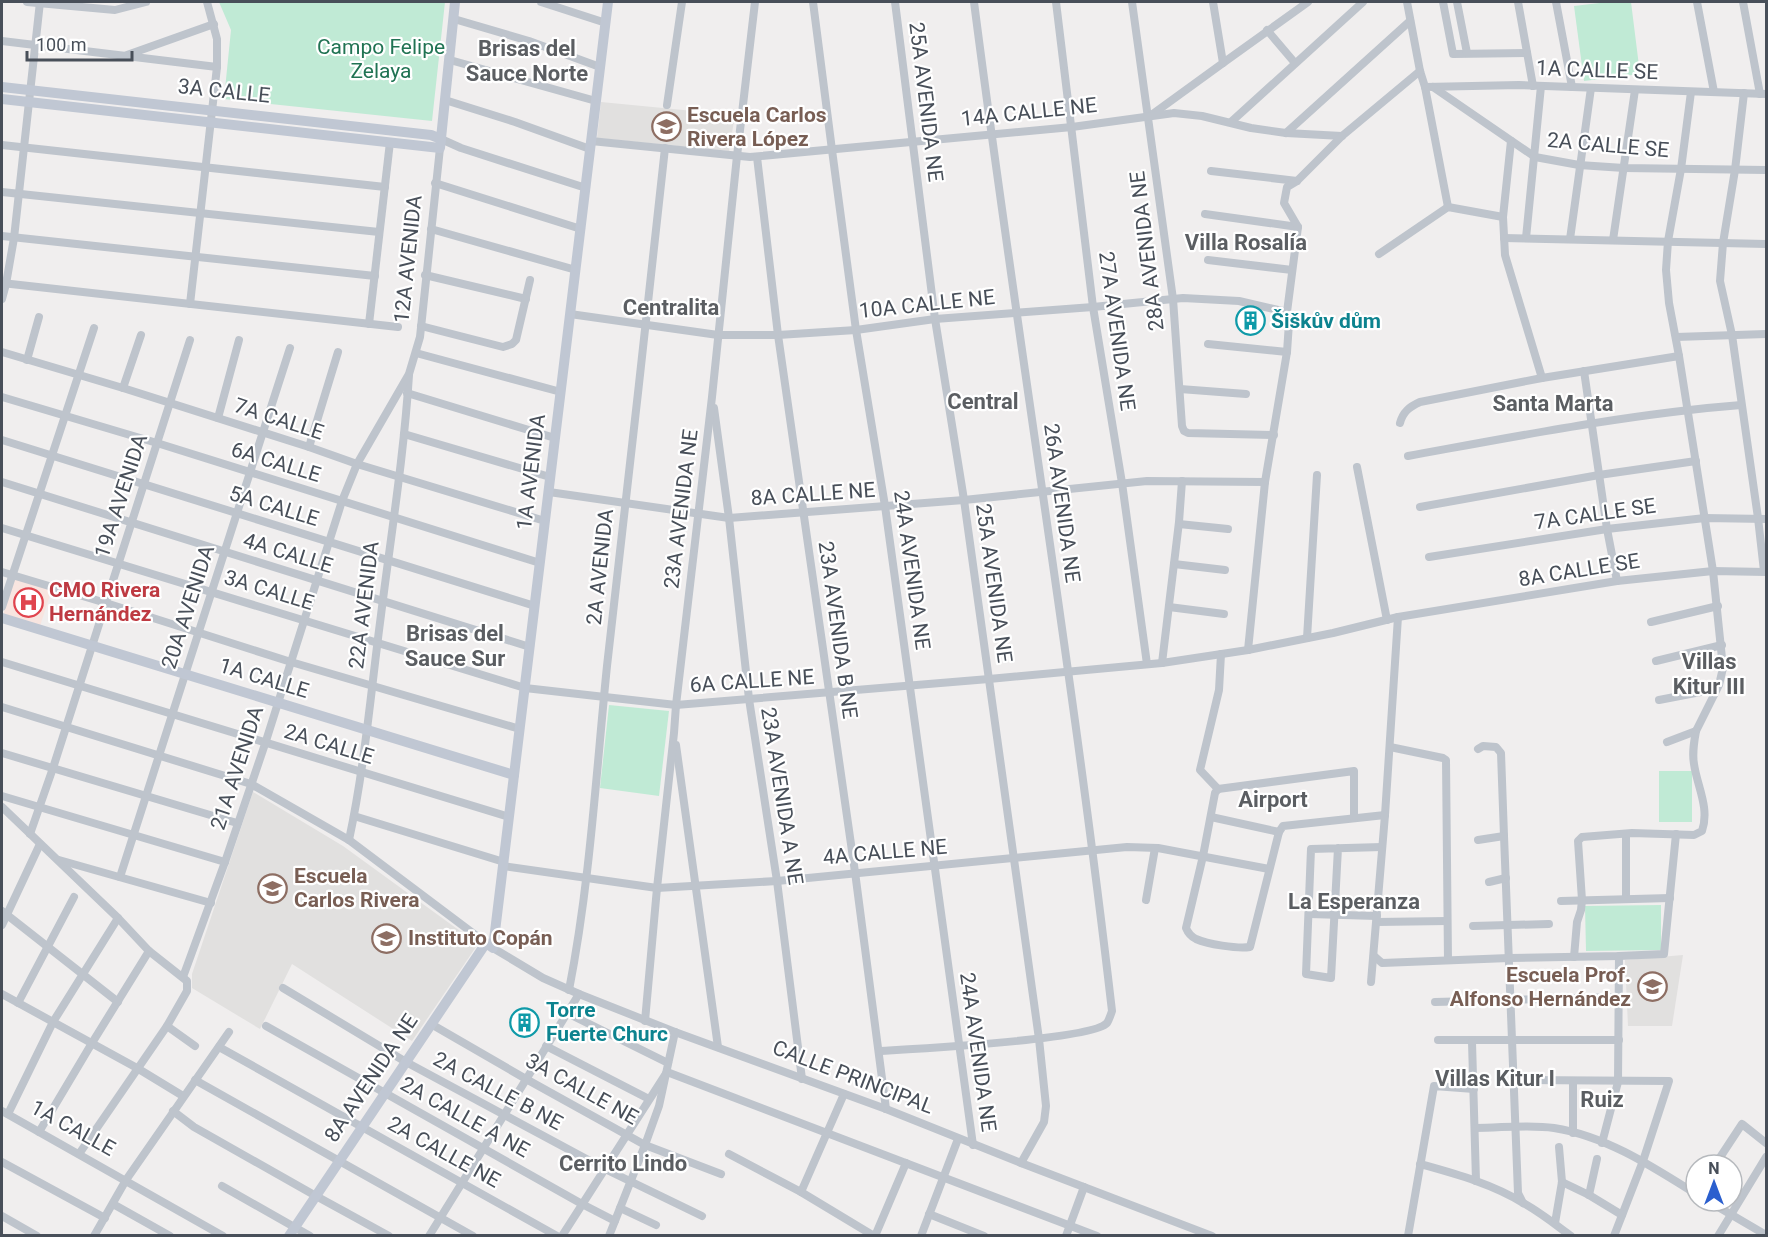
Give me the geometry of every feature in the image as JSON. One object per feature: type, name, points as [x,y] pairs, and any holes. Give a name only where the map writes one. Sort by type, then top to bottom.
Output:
[{"type":"street","points":[[27,2],[115,10],[146,2]]},
{"type":"street","points":[[2,299],[14,238],[39,2]]},
{"type":"street","points":[[190,304],[217,67],[217,39],[207,2]]},
{"type":"street","name":"12A AVENIDA","points":[[409,374],[421,326],[455,2]]},
{"type":"street","points":[[541,2],[606,23]]},
{"type":"street","name":"1A AVENIDA","points":[[489,945],[509,817],[608,2]]},
{"type":"street","points":[[668,105],[682,2]]},
{"type":"street","name":"23A AVENIDA NE","points":[[645,1021],[676,705],[755,2]]},
{"type":"street","name":"24A AVENIDA NE","points":[[813,2],[856,330],[885,506],[973,1144]]},
{"type":"street","name":"25A AVENIDA NE","points":[[895,2],[935,319],[964,500],[1039,1039],[1046,1106],[1044,1122],[1022,1163]]},
{"type":"street","name":"26A AVENIDA NE","points":[[974,2],[1092,849],[1112,1011],[1106,1024],[1094,1030],[1039,1039]]},
{"type":"street","name":"27A AVENIDA NE","points":[[1056,2],[1093,308],[1122,483],[1147,664]]},
{"type":"street","name":"28A AVENIDA NE","points":[[1132,2],[1173,299],[1182,426],[1188,433],[1274,435]]},
{"type":"street","points":[[1213,2],[1222,63]]},
{"type":"street","points":[[1149,117],[1306,2]]},
{"type":"street","points":[[1231,122],[1363,2]]},
{"type":"street","points":[[1407,2],[1420,71],[1429,87],[1448,207]]},
{"type":"street","points":[[1443,2],[1453,54],[1527,53]]},
{"type":"street","points":[[1457,2],[1467,53]]},
{"type":"street","points":[[1518,2],[1527,53],[1537,86],[1535,157],[1526,238]]},
{"type":"street","points":[[1556,2],[1572,87]]},
{"type":"street","points":[[1696,2],[1714,92]]},
{"type":"street","points":[[1743,2],[1763,94]]},
{"type":"street","points":[[454,19],[529,41],[600,67]]},
{"type":"street","points":[[1286,133],[1410,21]]},
{"type":"street","points":[[126,55],[213,24]]},
{"type":"street","points":[[1267,30],[1295,63]]},
{"type":"street","points":[[2,41],[217,67]]},
{"type":"street","points":[[450,60],[596,101]]},
{"type":"street","points":[[1248,650],[1265,482],[1287,352],[1289,323],[1287,312],[1298,227],[1284,203],[1287,187],[1297,181],[1342,136],[1420,71]]},
{"type":"street","name":"1A CALLE SE","points":[[1429,87],[1537,86],[1763,94]]},
{"type":"street","name":"3A CALLE","points":[[2,87],[431,135],[440,143]]},
{"type":"street","name":"2A CALLE SE","points":[[1429,87],[1535,157],[1579,165],[1624,168],[1767,170]]},
{"type":"street","points":[[1570,239],[1591,88]]},
{"type":"street","points":[[1613,240],[1635,90]]},
{"type":"street","points":[[1574,957],[1577,922],[1582,900],[1578,841],[1582,837],[1626,834],[1694,835],[1702,831],[1705,822],[1701,789],[1693,762],[1693,747],[1696,731],[1724,668],[1713,571],[1669,303],[1666,270],[1668,241],[1681,169],[1691,92]]},
{"type":"street","points":[[1744,93],[1723,243],[1720,281],[1732,336],[1741,405],[1762,518],[1765,572]]},
{"type":"street","name":"3A CALLE","points":[[2,99],[390,142],[440,143]]},
{"type":"street","name":"14A CALLE NE","points":[[445,100],[591,145],[665,148],[757,157],[1072,127],[1174,113],[1202,116],[1251,128],[1286,133],[1342,136]]},
{"type":"street","points":[[1511,141],[1503,217],[1505,255],[1542,378]]},
{"type":"street","points":[[369,324],[390,142]]},
{"type":"street","points":[[440,143],[586,188]]},
{"type":"street","points":[[2,145],[385,187]]},
{"type":"street","name":"2A AVENIDA","points":[[569,990],[586,878],[665,148]]},
{"type":"street","name":"23A AVENIDA B NE","points":[[757,157],[778,335],[855,872],[886,1109]]},
{"type":"street","points":[[1211,171],[1297,181]]},
{"type":"street","points":[[435,183],[581,229]]},
{"type":"street","points":[[2,192],[379,232]]},
{"type":"street","points":[[1379,254],[1448,207],[1503,217]]},
{"type":"street","points":[[1205,214],[1298,227]]},
{"type":"street","points":[[430,229],[576,270]]},
{"type":"street","points":[[2,236],[375,276]]},
{"type":"street","points":[[1504,238],[1767,244]]},
{"type":"street","points":[[1208,260],[1292,270]]},
{"type":"street","points":[[425,275],[525,299]]},
{"type":"street","points":[[421,326],[508,346],[516,340],[530,280]]},
{"type":"street","points":[[4,284],[398,327]]},
{"type":"street","name":"10A CALLE NE","points":[[570,314],[718,336],[856,330],[935,319],[1093,308],[1183,298],[1239,301],[1287,312]]},
{"type":"street","points":[[27,360],[39,317]]},
{"type":"street","points":[[2,607],[94,328]]},
{"type":"street","points":[[123,388],[141,334]]},
{"type":"street","points":[[1676,337],[1767,334]]},
{"type":"street","name":"19A AVENIDA","points":[[30,834],[80,686],[190,340]]},
{"type":"street","points":[[218,418],[239,340]]},
{"type":"street","points":[[1208,344],[1287,352]]},
{"type":"street","name":"20A AVENIDA","points":[[120,877],[290,348]]},
{"type":"street","name":"7A CALLE","points":[[2,352],[545,521]]},
{"type":"street","points":[[309,447],[338,352]]},
{"type":"street","points":[[416,353],[561,392]]},
{"type":"street","points":[[1400,423],[1402,415],[1409,407],[1420,402],[1542,378],[1679,356]]},
{"type":"street","points":[[1584,371],[1607,529],[1617,581]]},
{"type":"street","name":"22A AVENIDA","points":[[349,840],[368,730],[404,434],[409,374]]},
{"type":"street","name":"21A AVENIDA","points":[[79,1154],[167,1026],[187,991],[188,981],[183,977],[211,903],[265,744],[342,501],[357,464],[409,374]]},
{"type":"street","points":[[1180,389],[1246,394]]},
{"type":"street","points":[[408,393],[555,438]]},
{"type":"street","name":"6A CALLE","points":[[2,397],[540,562]]},
{"type":"street","name":"23A AVENIDA A NE","points":[[712,397],[729,518],[749,699],[777,880],[802,1079]]},
{"type":"street","points":[[1408,456],[1591,423],[1687,409],[1741,405]]},
{"type":"street","points":[[404,434],[550,477]]},
{"type":"street","name":"5A CALLE","points":[[2,440],[535,606]]},
{"type":"street","points":[[1420,507],[1599,475],[1696,461]]},
{"type":"street","points":[[1357,466],[1387,620]]},
{"type":"street","points":[[1307,638],[1317,475]]},
{"type":"street","points":[[1162,663],[1182,481]]},
{"type":"street","name":"4A CALLE","points":[[2,482],[530,647]]},
{"type":"street","name":"8A CALLE NE","points":[[549,492],[729,518],[964,500],[1122,483],[1265,482]]},
{"type":"street","name":"7A CALLE SE","points":[[1429,557],[1607,529],[1705,518],[1762,518]]},
{"type":"street","points":[[1179,524],[1228,529]]},
{"type":"street","name":"3A CALLE","points":[[2,528],[525,688]]},
{"type":"street","points":[[1174,564],[1225,570]]},
{"type":"street","name":"8A CALLE SE","points":[[1307,638],[1398,617],[1617,581],[1713,571],[1765,572]]},
{"type":"street","points":[[2,572],[372,687],[520,729]]},
{"type":"street","points":[[1652,622],[1718,606]]},
{"type":"street","points":[[1169,607],[1224,614]]},
{"type":"street","points":[[1371,982],[1383,847],[1398,617]]},
{"type":"street","name":"1A CALLE","points":[[2,618],[514,775]]},
{"type":"street","name":"6A CALLE NE","points":[[525,688],[676,705],[989,680],[1162,663],[1248,650],[1307,638]]},
{"type":"street","points":[[1656,661],[1722,645]]},
{"type":"street","points":[[1218,789],[1200,770],[1219,690],[1221,654]]},
{"type":"street","name":"2A CALLE","points":[[2,662],[509,817]]},
{"type":"street","points":[[1659,700],[1716,689]]},
{"type":"street","points":[[2,707],[251,784],[349,840]]},
{"type":"street","points":[[1667,742],[1696,731]]},
{"type":"street","points":[[674,733],[718,1047]]},
{"type":"street","points":[[1478,749],[1483,746],[1496,747],[1501,753],[1516,1128],[1515,1195]]},
{"type":"street","points":[[1390,747],[1446,760],[1448,960]]},
{"type":"street","points":[[2,753],[237,823]]},
{"type":"street","points":[[1218,789],[1354,771],[1354,818]]},
{"type":"street","points":[[1218,789],[1215,793],[1186,928],[1188,934],[1196,939],[1240,949],[1250,947],[1279,832],[1283,826],[1385,815]]},
{"type":"street","points":[[2,795],[225,862]]},
{"type":"street","points":[[2,807],[118,918],[149,951],[183,977]]},
{"type":"street","points":[[354,816],[503,864]]},
{"type":"street","points":[[1211,817],[1279,832]]},
{"type":"street","points":[[1626,834],[1626,899]]},
{"type":"street","points":[[1374,956],[1382,963],[1664,954],[1676,834]]},
{"type":"street","points":[[1478,840],[1504,836]]},
{"type":"street","name":"CALLE PRINCIPAL","points":[[349,840],[489,945],[543,978],[569,990],[645,1021],[886,1109],[1212,1236]]},
{"type":"street","points":[[2,925],[4,913],[40,844]]},
{"type":"street","name":"4A CALLE NE","points":[[503,864],[657,888],[777,880],[1127,847],[1155,848],[1269,869]]},
{"type":"street","points":[[1338,848],[1331,978],[1305,974],[1311,849],[1338,848],[1383,847]]},
{"type":"street","points":[[1146,900],[1155,848]]},
{"type":"street","points":[[57,860],[211,903]]},
{"type":"street","points":[[1489,882],[1506,878]]},
{"type":"street","points":[[18,1003],[74,897]]},
{"type":"street","points":[[1561,901],[1670,898]]},
{"type":"street","points":[[4,913],[118,1002]]},
{"type":"street","points":[[1309,914],[1447,921]]},
{"type":"street","points":[[5,1112],[53,1022],[118,918]]},
{"type":"street","points":[[1473,926],[1549,924]]},
{"type":"street","name":"8A AVENIDA NE","points":[[292,1231],[431,1024],[489,945]]},
{"type":"street","points":[[39,1132],[149,951]]},
{"type":"street","points":[[1602,1143],[1618,1082],[1619,956]]},
{"type":"street","name":"2A CALLE B NE","points":[[283,988],[406,1062],[604,1169],[702,1216]]},
{"type":"street","points":[[2,994],[137,1068],[183,1096]]},
{"type":"street","points":[[429,1236],[579,994]]},
{"type":"street","points":[[1435,1002],[1619,997]]},
{"type":"street","points":[[567,1013],[668,1067],[827,1133],[1097,1236]]},
{"type":"street","name":"3A CALLE NE","points":[[431,1024],[645,1145],[721,1174]]},
{"type":"street","points":[[167,1026],[195,1047]]},
{"type":"street","name":"2A CALLE A NE","points":[[266,1026],[615,1221]]},
{"type":"street","points":[[94,1236],[126,1180],[229,1032]]},
{"type":"street","points":[[609,1236],[659,1106],[675,1032]]},
{"type":"street","points":[[879,1051],[1039,1039]]},
{"type":"street","points":[[1438,1040],[1618,1040]]},
{"type":"street","points":[[1472,1041],[1476,1181]]},
{"type":"street","points":[[546,1046],[649,1099]]},
{"type":"street","name":"2A CALLE NE","points":[[219,1047],[557,1236]]},
{"type":"street","points":[[561,1236],[668,1067]]},
{"type":"street","points":[[195,1080],[473,1236]]},
{"type":"street","points":[[1514,1080],[1669,1081],[1643,1161],[1614,1236]]},
{"type":"street","points":[[1573,1081],[1574,1133]]},
{"type":"street","points":[[1408,1236],[1434,1086],[1474,1089]]},
{"type":"street","points":[[801,1192],[844,1094]]},
{"type":"street","points":[[173,1111],[194,1127],[389,1236]]},
{"type":"street","name":"1A CALLE","points":[[5,1112],[223,1236]]},
{"type":"street","points":[[1723,1153],[1742,1124],[1767,1143]]},
{"type":"street","points":[[1475,1128],[1552,1128],[1574,1133],[1643,1161],[1684,1187]]},
{"type":"street","points":[[921,1236],[958,1138]]},
{"type":"street","points":[[1555,1223],[1562,1182],[1559,1148]]},
{"type":"street","points":[[729,1154],[801,1192],[875,1236],[906,1162]]},
{"type":"street","points":[[1718,1236],[1767,1157]]},
{"type":"street","points":[[1589,1195],[1597,1159]]},
{"type":"street","points":[[2,1162],[105,1218]]},
{"type":"street","points":[[1420,1164],[1515,1195],[1571,1236]]},
{"type":"street","points":[[1562,1182],[1622,1215]]},
{"type":"street","points":[[222,1186],[292,1231],[310,1236]]},
{"type":"street","points":[[1066,1236],[1084,1187]]},
{"type":"street","points":[[114,1204],[170,1236]]},
{"type":"street","points":[[620,1208],[656,1225]]},
{"type":"street","points":[[929,1214],[984,1236]]},
{"type":"street","points":[[1731,1214],[1766,1235]]},
{"type":"street","points":[[2,1216],[37,1236]]},
{"type":"shaded area","name":"Escuela Carlos Rivera López","points":[[601,102],[735,115],[729,151],[597,138]]},
{"type":"shaded area","name":"CMO Rivera Hernández","points":[[15,578],[52,589],[40,626],[3,615]]},
{"type":"shaded area","points":[[253,792],[343,846],[478,944],[412,1041],[292,964],[260,1029],[192,988],[192,974]]},
{"type":"shaded area","name":"Escuela Prof. Alfonso Hernández","points":[[1683,955],[1672,1026],[1628,1026],[1625,960]]},
{"type":"green space","name":"Campo Felipe Zelaya","points":[[219,2],[445,2],[432,121],[224,99],[231,30]]},
{"type":"green space","points":[[1631,2],[1640,74],[1584,81],[1574,6]]},
{"type":"green space","points":[[609,705],[669,711],[659,796],[600,788]]},
{"type":"green space","points":[[1659,771],[1692,771],[1692,822],[1659,822]]},
{"type":"green space","points":[[1661,905],[1661,950],[1586,951],[1585,906]]},
{"type":"place","name":"Escuela Carlos Rivera López","points":[[666,127]]},
{"type":"place","name":"Šiškův dům","points":[[1250,321]]},
{"type":"place","name":"CMO Rivera Hernández","points":[[28,602]]},
{"type":"place","name":"Escuela Carlos Rivera","points":[[273,888]]},
{"type":"place","name":"Instituto Copán","points":[[387,938]]},
{"type":"place","name":"Escuela Prof. Alfonso Hernández","points":[[1652,987]]},
{"type":"place","name":"Torre Fuerte Churc","points":[[525,1022]]},
{"type":"district","name":"Brisas del Sauce Norte","points":[[527,60]]},
{"type":"district","name":"Villa Rosalía","points":[[1246,242]]},
{"type":"district","name":"Centralita","points":[[671,307]]},
{"type":"district","name":"Central","points":[[983,401]]},
{"type":"district","name":"Santa Marta","points":[[1553,403]]},
{"type":"district","name":"Brisas del Sauce Sur","points":[[455,646]]},
{"type":"district","name":"Villas Kitur III","points":[[1709,674]]},
{"type":"district","name":"Airport","points":[[1273,799]]},
{"type":"district","name":"La Esperanza","points":[[1354,901]]},
{"type":"district","name":"Villas Kitur I","points":[[1495,1078]]},
{"type":"district","name":"Ruiz","points":[[1602,1099]]},
{"type":"district","name":"Cerrito Lindo","points":[[623,1163]]}]
